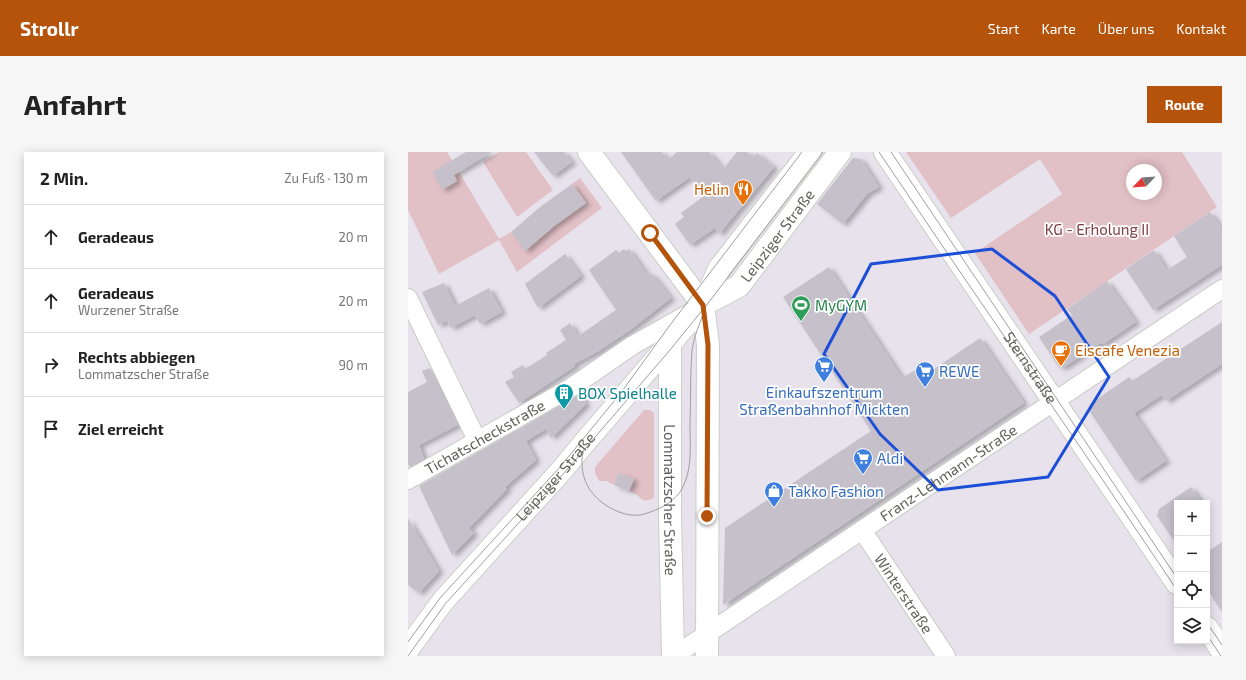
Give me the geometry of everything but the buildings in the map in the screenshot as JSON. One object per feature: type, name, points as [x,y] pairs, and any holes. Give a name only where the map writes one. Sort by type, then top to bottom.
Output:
[{"type":"main road","points":[[589,152],[703,305],[708,356],[706,646]]},
{"type":"main road","name":"Leipziger Straße","points":[[408,649],[443,601],[562,470],[703,305],[719,269],[810,152]]},
{"type":"main road","name":"Leipziger Straße","points":[[703,305],[739,286],[840,152]]},
{"type":"main road","name":"Sternstraße","points":[[885,152],[1174,579]]},
{"type":"main road","name":"Lommatzscher Straße","points":[[670,343],[670,516],[674,656]]},
{"type":"main road","points":[[1210,633],[1222,651]]},
{"type":"street","name":"Franz-Lehmann-Straße","points":[[674,656],[706,646],[862,530],[1222,289]]},
{"type":"street","points":[[408,298],[476,440]]},
{"type":"street","name":"Tichatscheckstraße","points":[[408,480],[476,440],[572,388],[633,345],[703,305]]},
{"type":"street","name":"Winterstraße","points":[[862,530],[946,656]]},
{"type":"highlighted area","points":[[992,249],[1055,296],[1109,377],[1048,477],[938,490],[880,434],[824,354],[871,264]]},
{"type":"green space","points":[[408,152],[447,152],[499,239],[511,232],[525,251],[554,226],[586,203],[572,184],[580,178],[602,208],[517,272],[499,240],[439,274],[408,210]]},
{"type":"green space","points":[[499,152],[526,152],[553,190],[517,217],[483,162]]},
{"type":"green space","name":"KG - Erholung II","points":[[906,152],[1182,152],[1217,207],[1029,334],[975,253],[1062,194],[1040,159],[951,218]]},
{"type":"green space","points":[[644,410],[650,410],[654,413],[654,498],[649,500],[643,500],[629,491],[634,479],[618,473],[614,485],[606,481],[599,481],[595,473],[595,467]]},
{"type":"tram line","points":[[408,642],[440,598],[560,467],[620,394],[670,325],[802,152]]},
{"type":"tram line","points":[[408,656],[446,603],[565,472],[670,350],[709,302],[823,152]]},
{"type":"tram line","points":[[879,152],[1174,586]]},
{"type":"tram line","points":[[891,152],[1174,574]]},
{"type":"tram line","points":[[583,451],[583,475],[591,491],[605,505],[624,514],[644,514],[668,503],[680,492],[687,476],[690,459],[692,350],[695,336],[704,312]]},
{"type":"tram line","points":[[1210,627],[1222,645]]},
{"type":"tram line","points":[[1210,640],[1221,656]]},
{"type":"place","name":"Helin","points":[[743,206]]},
{"type":"place","name":"MyGYM","points":[[801,322]]},
{"type":"place","name":"Eiscafe Venezia","points":[[1061,367]]},
{"type":"place","name":"Einkaufszentrum Straßenbahnhof Mickten","points":[[824,383]]},
{"type":"place","name":"REWE","points":[[925,388]]},
{"type":"place","name":"BOX Spielhalle","points":[[564,410]]},
{"type":"place","name":"Aldi","points":[[863,475]]},
{"type":"place","name":"Takko Fashion","points":[[774,508]]},
{"type":"route","points":[[650,233],[703,305],[708,345],[707,516]]}]
